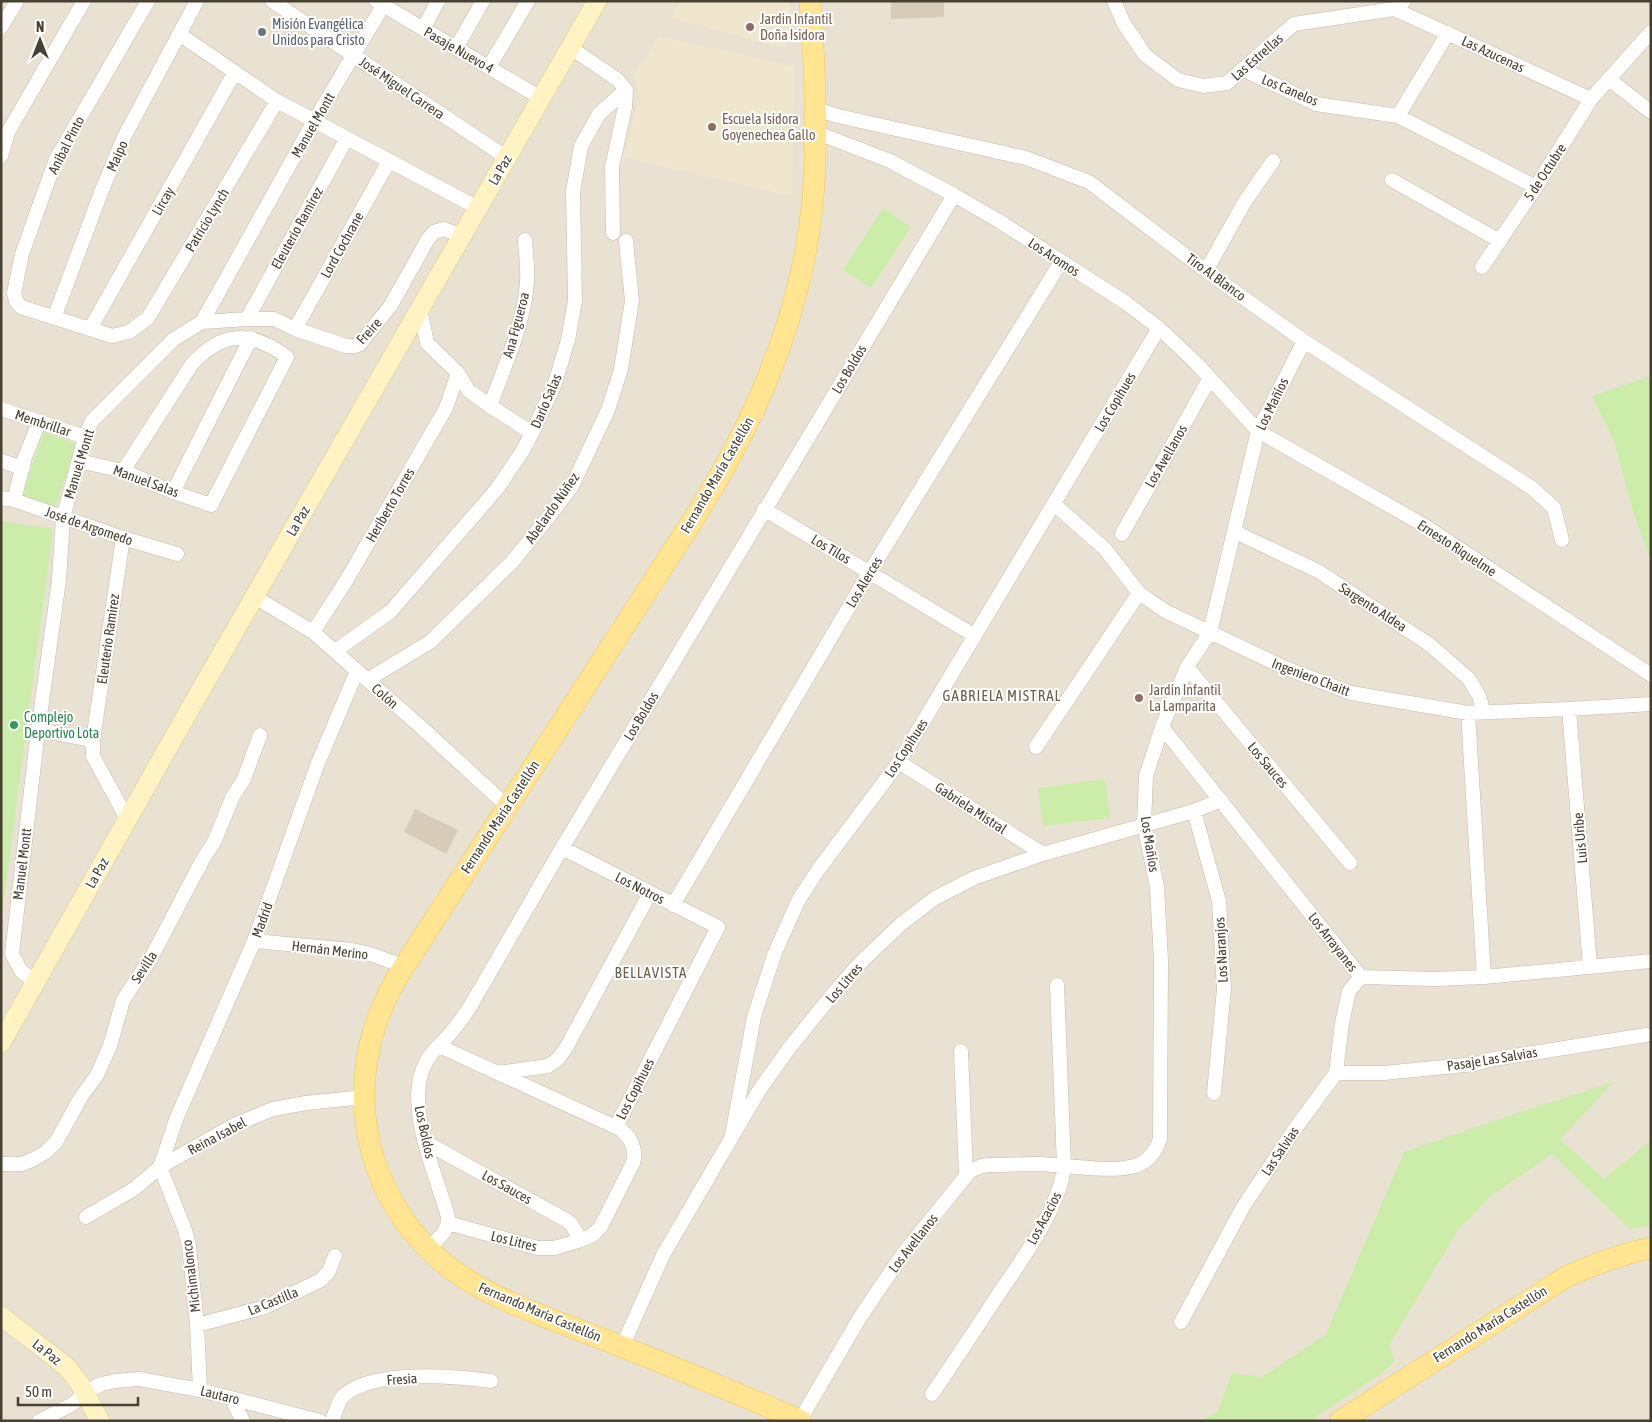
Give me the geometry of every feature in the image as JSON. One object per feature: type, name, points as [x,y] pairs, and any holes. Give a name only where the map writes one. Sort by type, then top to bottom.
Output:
[{"type":"main road","name":"Fernando María Castellón","points":[[801,1420],[622,1346],[548,1318],[481,1288],[451,1268],[428,1249],[404,1220],[384,1188],[372,1153],[365,1116],[364,1097],[366,1063],[376,1025],[389,992],[403,966],[705,502],[738,444],[761,396],[784,337],[802,264],[813,198],[815,109],[810,1]]},
{"type":"main road","name":"Fernando María Castellón","points":[[1340,1421],[1564,1278],[1617,1256],[1651,1248]]},
{"type":"street","points":[[1,27],[17,1]]},
{"type":"street","points":[[1,156],[5,132],[84,1]]},
{"type":"street","name":"Aníbal Pinto","points":[[54,318],[21,307],[16,301],[14,292],[22,254],[56,159],[148,1]]},
{"type":"street","name":"Maipo","points":[[54,318],[124,137],[197,1]]},
{"type":"street","name":"José Miguel Carrera","points":[[272,1],[507,158]]},
{"type":"street","points":[[423,29],[438,1]]},
{"type":"street","points":[[456,48],[483,1]]},
{"type":"street","points":[[489,67],[528,1]]},
{"type":"street","name":"La Paz","points":[[1,1043],[127,819],[598,1]]},
{"type":"street","name":"Las Estrellas","points":[[1114,1],[1124,24],[1146,55],[1178,80],[1204,86],[1226,83],[1294,24],[1399,5]]},
{"type":"street","name":"Manuel Montt","points":[[36,982],[20,971],[12,954],[38,730],[59,580],[63,518],[85,437],[92,421],[160,352],[174,339],[202,322],[382,3]]},
{"type":"street","name":"Pasaje Nuevo 4","points":[[382,3],[541,98]]},
{"type":"street","name":"Las Azucenas","points":[[1399,5],[1423,23],[1591,99]]},
{"type":"street","name":"5 de Octubre","points":[[1482,267],[1536,187],[1591,99],[1651,32]]},
{"type":"street","points":[[1398,116],[1448,33]]},
{"type":"street","points":[[179,34],[277,101],[478,208]]},
{"type":"street","points":[[571,48],[618,80],[626,90],[625,107],[612,167],[613,233]]},
{"type":"street","name":"Los Canelos","points":[[1242,69],[1316,104],[1398,116],[1536,187]]},
{"type":"street","name":"Lircay","points":[[90,329],[235,72]]},
{"type":"street","points":[[1610,80],[1651,112]]},
{"type":"street","name":"Darío Salas","points":[[335,651],[390,612],[496,490],[522,452],[532,433],[554,386],[568,340],[575,301],[573,192],[581,146],[598,114],[626,90]]},
{"type":"street","name":"Patricio Lynch","points":[[90,329],[112,336],[129,332],[148,318],[277,101]]},
{"type":"street","name":"Tiro Al Blanco","points":[[815,109],[838,116],[1026,158],[1089,182],[1206,271],[1304,341],[1532,488],[1554,508],[1562,540]]},
{"type":"street","name":"Los Aromos","points":[[815,132],[890,161],[954,195],[999,221],[1126,304],[1159,328],[1210,378],[1258,431]]},
{"type":"street","name":"Eleuterio Ramírez","points":[[247,319],[347,138]]},
{"type":"street","name":"Lord Cochrane","points":[[295,328],[388,161]]},
{"type":"street","points":[[1206,271],[1248,196],[1272,161]]},
{"type":"street","points":[[1392,180],[1500,241]]},
{"type":"street","name":"Los Boldos","points":[[448,1223],[448,1217],[420,1120],[418,1087],[427,1060],[458,1025],[471,1005],[562,848],[764,509],[954,195]]},
{"type":"street","name":"Freire","points":[[202,322],[274,319],[346,346],[355,346],[360,344],[391,304],[428,239],[434,232],[444,229],[462,236]]},
{"type":"street","name":"Ana Figueroa","points":[[490,406],[520,316],[527,268],[524,240]]},
{"type":"street","name":"Abelardo Núñez","points":[[362,675],[430,642],[512,562],[572,486],[608,410],[621,369],[632,301],[626,241]]},
{"type":"street","name":"Los Alerces","points":[[673,905],[869,572],[1061,262]]},
{"type":"street","points":[[420,309],[427,343],[458,373],[468,390],[532,433]]},
{"type":"street","points":[[54,318],[90,329]]},
{"type":"street","name":"Los Copihues","points":[[732,1135],[754,1017],[774,955],[798,901],[818,870],[899,762],[1159,328]]},
{"type":"street","points":[[123,471],[192,364],[202,354],[224,341],[236,338],[251,338],[173,492]]},
{"type":"street","name":"Manuel Salas","points":[[79,461],[123,471],[173,492],[211,505],[287,357],[251,338]]},
{"type":"street","name":"Los Mañíos","points":[[966,1175],[975,1168],[989,1165],[1116,1168],[1134,1166],[1142,1163],[1153,1153],[1160,1139],[1161,961],[1157,888],[1144,824],[1146,776],[1162,727],[1187,667],[1210,632],[1258,431],[1304,341]]},
{"type":"street","name":"Heriberto Torres","points":[[313,632],[346,581],[446,408],[458,373]]},
{"type":"street","name":"Los Avellanos","points":[[1122,534],[1210,378]]},
{"type":"street","name":"Membrillar","points":[[1,409],[85,437]]},
{"type":"street","points":[[8,499],[23,468],[39,422]]},
{"type":"street","name":"Ernesto Riquelme","points":[[1258,431],[1424,526],[1651,675]]},
{"type":"street","points":[[1,461],[23,468]]},
{"type":"street","name":"José de Argomedo","points":[[8,499],[177,554]]},
{"type":"street","name":"Ingeniero Chaitt","points":[[1054,504],[1105,549],[1139,593],[1165,611],[1283,667],[1350,693],[1468,713],[1651,704]]},
{"type":"street","name":"Los Tilos","points":[[764,509],[975,636]]},
{"type":"street","name":"Sargento Aldea","points":[[1235,532],[1318,571],[1430,645],[1469,679],[1479,696],[1484,712]]},
{"type":"street","name":"Eleuterio Ramírez","points":[[123,538],[94,740],[94,756],[127,819]]},
{"type":"street","points":[[1036,747],[1139,593]]},
{"type":"street","name":"Colón","points":[[255,596],[313,632],[507,806]]},
{"type":"street","name":"Los Sauces","points":[[1187,667],[1350,863]]},
{"type":"street","name":"Madrid","points":[[160,1167],[177,1117],[254,941],[318,763],[362,675]]},
{"type":"street","name":"Luis Uribe","points":[[1569,709],[1590,966]]},
{"type":"street","points":[[1468,713],[1484,977]]},
{"type":"street","name":"Los Arrayanes","points":[[1162,727],[1361,977],[1435,979],[1484,977],[1651,961]]},
{"type":"street","points":[[38,730],[94,740]]},
{"type":"street","name":"Sevilla","points":[[1,1164],[22,1164],[46,1152],[56,1142],[81,1097],[97,1075],[110,1046],[123,1000],[155,950],[202,859],[214,842],[233,796],[244,778],[260,735]]},
{"type":"street","name":"Gabriela Mistral","points":[[899,762],[1043,854]]},
{"type":"street","name":"Los Litres","points":[[622,1346],[663,1255],[760,1089],[790,1047],[858,965],[901,924],[929,902],[974,878],[1043,854],[1194,811],[1221,800]]},
{"type":"street","name":"Los Naranjos","points":[[1194,811],[1219,901],[1224,989],[1214,1093]]},
{"type":"street","name":"Los Notros","points":[[562,848],[718,928]]},
{"type":"street","points":[[496,1073],[548,1066],[558,1059],[566,1048],[650,893]]},
{"type":"street","name":"Los Copihues","points":[[581,1240],[591,1236],[600,1228],[633,1163],[632,1145],[627,1135],[616,1127],[718,928]]},
{"type":"street","name":"Hernán Merino","points":[[254,941],[352,950],[370,954],[403,966]]},
{"type":"street","name":"Las Salvias","points":[[1181,1322],[1243,1207],[1292,1133],[1336,1073],[1342,1023],[1349,991],[1361,977]]},
{"type":"street","name":"Los Acacios","points":[[932,1394],[1016,1268],[1058,1195],[1064,1166],[1057,985]]},
{"type":"street","name":"Pasaje Las Salvias","points":[[1336,1073],[1384,1073],[1475,1064],[1488,1060],[1646,1035]]},
{"type":"street","points":[[439,1046],[616,1127]]},
{"type":"street","points":[[960,1051],[966,1175]]},
{"type":"street","name":"Reina Isabel","points":[[86,1217],[134,1189],[160,1167],[234,1125],[273,1109],[306,1103],[364,1097]]},
{"type":"street","name":"Los Sauces","points":[[425,1142],[566,1220],[571,1224],[581,1240]]},
{"type":"street","name":"Michimalonco","points":[[160,1167],[190,1246],[200,1390]]},
{"type":"street","name":"Los Avellanos","points":[[801,1420],[859,1319],[875,1295],[904,1254],[966,1175]]},
{"type":"street","points":[[428,1249],[444,1232],[448,1223]]},
{"type":"street","name":"Los Litres","points":[[448,1223],[538,1248],[554,1248],[581,1240]]},
{"type":"street","name":"La Castilla","points":[[196,1325],[264,1307],[321,1280],[329,1271],[335,1256]]},
{"type":"street","name":"La Paz","points":[[1,1316],[67,1367],[86,1394],[100,1421]]},
{"type":"street","name":"Fresia","points":[[332,1421],[342,1397],[358,1387],[379,1380],[454,1376],[491,1381]]},
{"type":"street","name":"Lautaro","points":[[39,1421],[71,1405],[102,1384],[127,1379],[152,1380],[200,1390],[320,1421]]},
{"type":"street","points":[[231,1398],[243,1421]]},
{"type":"shaded area","points":[[1,1],[1651,1],[1651,1421],[1,1421]]},
{"type":"shaded area","name":"Jardín Infantil Doña Isidora","points":[[681,1],[788,1],[793,18],[793,36],[785,46],[780,47],[671,18]]},
{"type":"shaded area","name":"Escuela Isidora Goyenechea Gallo","points":[[659,37],[794,66],[792,196],[623,157],[640,97],[634,74]]},
{"type":"green space","points":[[883,208],[911,227],[871,288],[843,270]]},
{"type":"green space","points":[[1648,377],[1651,378],[1651,557],[1633,511],[1614,441],[1592,396]]},
{"type":"green space","points":[[44,432],[77,444],[54,510],[21,498]]},
{"type":"green space","name":"Complejo Deportivo Lota","points":[[1,521],[53,529],[1,921]]},
{"type":"green space","points":[[1105,779],[1110,818],[1043,826],[1038,788]]},
{"type":"green space","points":[[1614,1082],[1560,1139],[1604,1179],[1651,1140],[1651,1225],[1630,1229],[1552,1154],[1493,1194],[1458,1230],[1389,1345],[1395,1361],[1382,1373],[1310,1421],[1201,1421],[1218,1411],[1232,1373],[1262,1377],[1326,1334],[1404,1152]]},
{"type":"building","points":[[891,1],[944,1],[944,17],[891,19]]},
{"type":"building","points":[[415,809],[458,830],[446,854],[404,832]]},
{"type":"place","name":"Jardín Infantil Doña Isidora","points":[[750,27]]},
{"type":"place","name":"Misión Evangélica Unidos para Cristo","points":[[262,32]]},
{"type":"place","name":"Escuela Isidora Goyenechea Gallo","points":[[712,127]]},
{"type":"place","name":"Jardín Infantil La Lamparita","points":[[1139,698]]},
{"type":"place","name":"Complejo Deportivo Lota","points":[[14,725]]},
{"type":"district","name":"GABRIELA MISTRAL","points":[[1002,695]]},
{"type":"district","name":"BELLAVISTA","points":[[651,972]]}]
